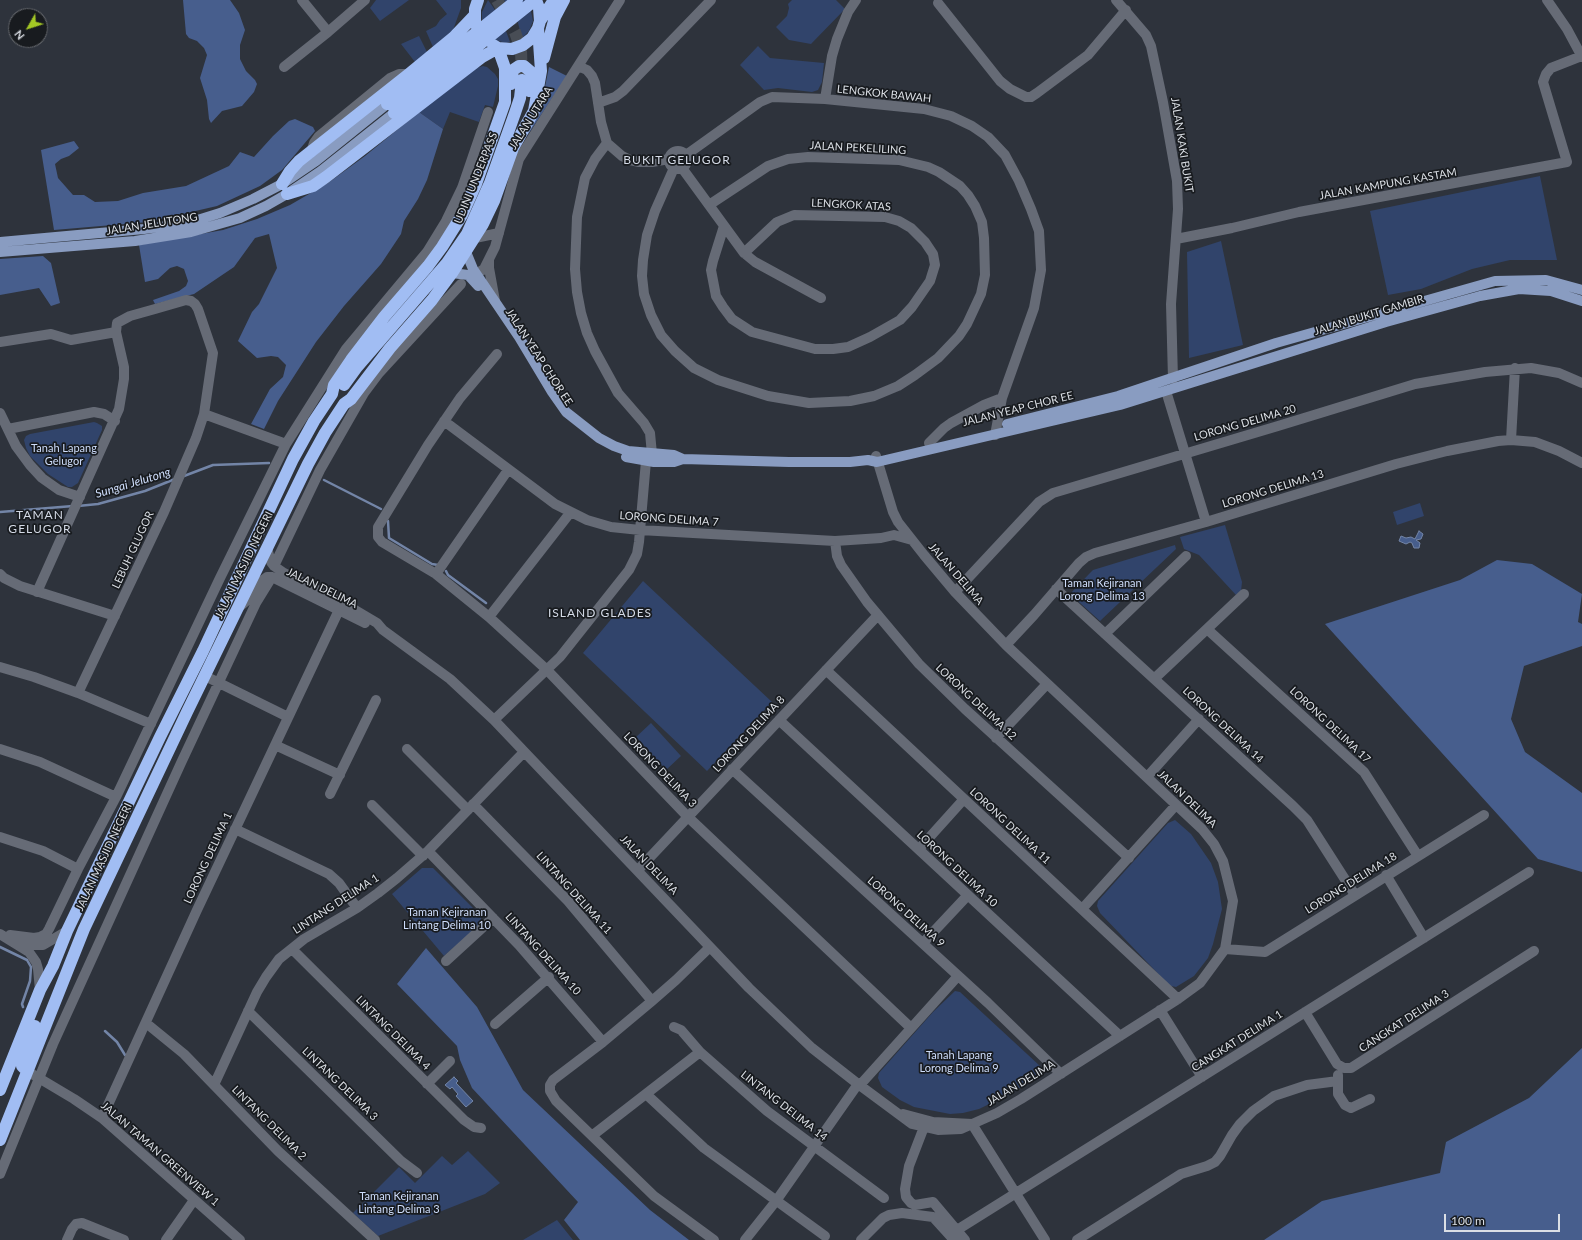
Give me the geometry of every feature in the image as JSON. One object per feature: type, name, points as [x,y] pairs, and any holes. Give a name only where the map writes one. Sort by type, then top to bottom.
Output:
[{"type":"highway","points":[[505,17],[517,0]]},
{"type":"highway","points":[[390,108],[505,17],[536,0]]},
{"type":"highway","name":"JALAN MASJID NEGERI","points":[[0,1140],[84,929],[308,464],[325,433],[344,404],[351,399],[390,348],[432,300],[452,273],[475,238],[494,201],[513,148],[534,111],[542,71],[539,25],[540,8],[536,0]]},
{"type":"highway","points":[[473,5],[478,31],[483,38],[488,43],[498,48],[512,49],[523,45],[532,38],[554,0]]},
{"type":"highway","points":[[542,71],[545,52],[555,17],[564,0]]},
{"type":"highway","points":[[473,5],[454,37],[299,161],[290,171],[285,189],[313,186],[482,56],[498,48]]},
{"type":"highway","points":[[454,37],[473,5]]},
{"type":"highway","name":"JALAN MASJID NEGERI","points":[[0,1090],[40,990],[67,931],[147,763],[203,651],[285,476],[314,421],[332,394],[334,385],[351,360],[384,316],[428,266],[462,215],[476,184],[505,102],[505,68],[498,48]]},
{"type":"highway","points":[[505,102],[511,92],[513,70],[519,66],[527,68],[532,79],[513,148]]},
{"type":"highway","name":"UDINI UNDERPASS","points":[[332,394],[341,389],[357,367],[447,263],[467,234],[495,169],[515,113],[520,98],[522,80]]},
{"type":"highway","name":"UDINI UNDERPASS","points":[[344,404],[345,394],[372,350]]},
{"type":"highway","points":[[27,1071],[22,1066],[22,1059],[53,978],[52,966]]},
{"type":"main road","name":"JALAN JELUTONG","points":[[0,242],[144,230],[188,222],[220,213],[253,199],[285,189],[321,171],[390,108]]},
{"type":"main road","name":"JALAN JELUTONG","points":[[0,252],[135,241],[191,232],[240,218],[266,206],[285,189]]},
{"type":"main road","name":"JALAN YEAP CHOR EE","points":[[466,252],[470,265],[520,339],[566,412],[599,438],[614,446],[649,458]]},
{"type":"main road","name":"JALAN YEAP CHOR EE","points":[[452,273],[468,275],[473,279],[550,399],[562,415],[576,430],[599,445],[620,455],[649,458],[674,455],[683,459],[850,462],[874,459],[995,431],[1120,405],[1166,391]]},
{"type":"main road","name":"JALAN BUKIT GAMBIR","points":[[1172,379],[1276,343],[1496,281],[1546,280],[1582,290]]},
{"type":"main road","name":"JALAN BUKIT GAMBIR","points":[[1166,391],[1386,322],[1480,296],[1519,289],[1551,291],[1582,301]]},
{"type":"main road","name":"JALAN YEAP CHOR EE","points":[[874,459],[929,443],[995,431],[1112,398],[1172,379]]},
{"type":"street","points":[[302,0],[328,32]]},
{"type":"street","points":[[284,67],[366,0]]},
{"type":"street","name":"JALAN UTARA","points":[[476,274],[484,269],[489,260],[499,233],[519,159],[620,0]]},
{"type":"street","points":[[598,103],[615,96],[622,91],[711,0]]},
{"type":"street","points":[[825,99],[832,56],[839,32],[848,12],[856,0]]},
{"type":"street","name":"JALAN KAKI BUKIT","points":[[1116,0],[1146,34],[1149,41],[1163,102],[1177,181],[1178,209],[1171,304],[1172,379]]},
{"type":"street","points":[[1550,1],[1582,57]]},
{"type":"street","points":[[938,3],[1000,81],[1010,89],[1026,97],[1031,97],[1037,93],[1088,55],[1126,10]]},
{"type":"street","name":"JALAN KAMPUNG KASTAM","points":[[1176,239],[1232,228],[1299,212],[1567,162],[1544,82],[1546,74],[1551,68],[1582,57]]},
{"type":"street","points":[[578,66],[587,70],[595,83],[600,122],[607,143],[618,153],[630,160],[675,165]]},
{"type":"street","name":"LENGKOK BAWAH","points":[[686,154],[760,102],[772,97],[825,99],[924,109],[951,116],[988,136],[1005,155],[1019,180],[1039,231],[1040,270],[1034,308],[1002,398],[995,431]]},
{"type":"street","points":[[3,934],[34,938],[46,934],[116,797],[286,444],[346,349],[428,252],[446,221],[462,188],[488,112]]},
{"type":"street","points":[[494,720],[560,657],[630,570],[637,554],[649,458],[650,433],[644,423],[616,390],[595,351],[583,320],[577,292],[575,269],[577,217],[585,178],[595,159],[607,143]]},
{"type":"street","points":[[686,154],[681,151],[676,151],[671,154],[675,165],[709,205],[744,253],[755,262],[821,298]]},
{"type":"street","name":"JALAN PEKELILING","points":[[686,154],[687,164],[675,165],[655,211],[647,234],[642,276],[644,294],[651,315],[661,335],[675,351],[694,368],[718,380],[768,396],[809,403],[850,401],[874,396],[898,386],[938,358],[959,336],[967,324],[981,294],[985,275],[982,222],[968,195],[960,186],[939,172],[928,167],[899,160],[808,157],[788,158],[768,166],[709,205]]},
{"type":"street","name":"LENGKOK ATAS","points":[[724,226],[712,260],[711,270],[716,296],[723,307],[732,319],[752,332],[815,348],[833,349],[848,347],[870,338],[900,320],[912,307],[930,281],[935,265],[933,254],[911,228],[899,220],[885,217],[794,214],[777,222],[744,253]]},
{"type":"street","points":[[475,238],[492,236],[499,233]]},
{"type":"street","name":"JALAN UTARA","points":[[489,260],[495,302]]},
{"type":"street","points":[[274,566],[320,470],[364,393],[379,373],[461,284]]},
{"type":"street","name":"LEBUH GLUGOR","points":[[78,693],[177,483],[196,438],[204,414],[213,353],[195,304],[191,301],[186,300],[130,316],[117,323],[116,332]]},
{"type":"street","points":[[0,342],[51,334],[71,340],[116,332],[124,367],[124,379],[115,421],[37,592]]},
{"type":"street","points":[[444,421],[460,398],[497,354]]},
{"type":"street","points":[[1511,440],[1516,368]]},
{"type":"street","name":"LORONG DELIMA 20","points":[[955,592],[1043,498],[1053,492],[1415,384],[1516,368],[1537,368],[1559,373],[1582,383]]},
{"type":"street","points":[[1166,391],[1206,522]]},
{"type":"street","points":[[929,443],[951,423],[984,405],[1002,398]]},
{"type":"street","points":[[8,429],[94,412],[104,414],[115,421]]},
{"type":"street","points":[[0,413],[16,446],[30,465],[42,478],[59,490],[79,499]]},
{"type":"street","points":[[204,414],[286,444]]},
{"type":"street","name":"LORONG DELIMA 7","points":[[444,421],[554,504],[587,520],[611,527],[835,541],[894,535],[912,540]]},
{"type":"street","name":"LORONG DELIMA 3","points":[[444,421],[378,526],[378,537],[382,542],[436,574],[489,617],[547,670],[688,817],[912,1028]]},
{"type":"street","name":"LORONG DELIMA 13","points":[[1006,645],[1034,615],[1078,563],[1095,553],[1206,522],[1447,450],[1511,440],[1525,440],[1548,446],[1582,463]]},
{"type":"street","name":"JALAN DELIMA","points":[[267,548],[271,562],[274,566],[284,573],[350,607],[377,623],[383,630],[450,679],[494,720],[773,1012],[812,1048],[859,1085],[901,1114],[904,1119],[912,1124],[948,1131],[961,1129],[997,1113],[1061,1074],[1178,999],[1200,983],[1225,949],[1233,901],[1223,861],[1210,839],[1147,777],[1046,685],[1006,645],[955,592],[912,540],[898,522],[874,459]]},
{"type":"street","points":[[436,574],[508,470]]},
{"type":"street","points":[[264,488],[285,476]]},
{"type":"street","points":[[264,488],[275,499]]},
{"type":"street","points":[[489,617],[570,513]]},
{"type":"street","name":"LORONG DELIMA 7","points":[[875,538],[886,532],[898,522]]},
{"type":"street","name":"LORONG DELIMA 12","points":[[835,541],[841,565],[878,614],[928,674],[1128,858]]},
{"type":"street","points":[[1105,634],[1186,556]]},
{"type":"street","points":[[0,574],[4,578],[20,586],[115,616]]},
{"type":"street","name":"JALAN DELIMA","points":[[238,608],[249,599],[263,580],[267,577],[272,577],[374,628],[383,630]]},
{"type":"street","points":[[0,1174],[53,1044],[218,682],[256,603],[272,577]]},
{"type":"street","name":"LORONG DELIMA 14","points":[[1056,589],[1155,678],[1308,820],[1355,895]]},
{"type":"street","points":[[1155,678],[1244,594]]},
{"type":"street","name":"LORONG DELIMA 1","points":[[102,1118],[235,829],[339,610]]},
{"type":"street","name":"LORONG DELIMA 8","points":[[638,870],[878,614]]},
{"type":"street","name":"LORONG DELIMA 17","points":[[1207,629],[1364,772],[1418,856]]},
{"type":"street","points":[[0,667],[34,677],[78,693],[151,724]]},
{"type":"street","name":"LORONG DELIMA 11","points":[[826,670],[1178,999]]},
{"type":"street","points":[[205,676],[288,717]]},
{"type":"street","points":[[996,738],[1046,685]]},
{"type":"street","points":[[330,794],[376,700]]},
{"type":"street","points":[[1147,777],[1199,719]]},
{"type":"street","name":"LORONG DELIMA 10","points":[[778,720],[1120,1036]]},
{"type":"street","points":[[275,745],[340,775]]},
{"type":"street","points":[[0,749],[40,762],[116,797]]},
{"type":"street","name":"LINTANG DELIMA 11","points":[[407,749],[471,807],[568,901],[652,1001]]},
{"type":"street","name":"LINTANG DELIMA 1","points":[[214,1085],[266,976],[279,959],[304,939],[357,908],[378,893],[425,854],[524,752]]},
{"type":"street","points":[[164,761],[179,768]]},
{"type":"street","name":"LORONG DELIMA 9","points":[[732,769],[923,943],[1061,1074]]},
{"type":"street","points":[[919,849],[964,799]]},
{"type":"street","name":"LINTANG DELIMA 10","points":[[372,805],[494,918],[549,977],[603,1042]]},
{"type":"street","points":[[1082,909],[1176,805]]},
{"type":"street","name":"LORONG DELIMA 18","points":[[1225,949],[1265,952],[1484,815]]},
{"type":"street","points":[[235,829],[330,874],[339,883],[357,908]]},
{"type":"street","points":[[0,837],[43,851],[78,869]]},
{"type":"street","name":"CANGKAT DELIMA 1","points":[[955,1235],[1016,1193],[1529,872]]},
{"type":"street","points":[[1386,875],[1424,938]]},
{"type":"street","points":[[923,943],[968,895]]},
{"type":"street","points":[[446,961],[494,918]]},
{"type":"street","points":[[3,934],[39,946],[50,942],[67,931]]},
{"type":"street","points":[[3,934],[29,952],[36,962],[40,990]]},
{"type":"street","points":[[710,947],[652,1001],[603,1042],[553,1080],[550,1085],[550,1091],[556,1101],[662,1203],[714,1240]]},
{"type":"street","name":"LINTANG DELIMA 4","points":[[292,949],[464,1120],[474,1127],[481,1128]]},
{"type":"street","name":"CANGKAT DELIMA 3","points":[[1340,1067],[1348,1069],[1356,1067],[1534,951]]},
{"type":"street","points":[[745,1240],[776,1201],[859,1085],[958,976]]},
{"type":"street","points":[[495,1024],[549,977]]},
{"type":"street","points":[[1160,1010],[1202,1077]]},
{"type":"street","name":"LINTANG DELIMA 3","points":[[248,1011],[416,1173]]},
{"type":"street","points":[[1306,1012],[1340,1067],[1338,1094],[1348,1107],[1351,1108],[1370,1099]]},
{"type":"street","name":"LINTANG DELIMA 2","points":[[146,1022],[184,1054],[278,1151],[375,1240]]},
{"type":"street","name":"LINTANG DELIMA 14","points":[[674,1027],[681,1030],[700,1052],[767,1111],[884,1198]]},
{"type":"street","points":[[592,1135],[700,1052]]},
{"type":"street","points":[[427,1084],[450,1061]]},
{"type":"street","name":"JALAN TAMAN GREENVIEW 1","points":[[27,1071],[102,1118],[240,1240]]},
{"type":"street","points":[[1077,1240],[1181,1174],[1207,1166],[1214,1162],[1220,1156],[1240,1124],[1253,1111],[1274,1096],[1307,1084],[1338,1081]]},
{"type":"street","points":[[646,1094],[704,1148],[825,1236]]},
{"type":"street","name":"JALAN DELIMA","points":[[901,1114],[906,1114],[933,1122],[959,1122],[972,1124]]},
{"type":"street","points":[[972,1124],[1045,1240]]},
{"type":"street","points":[[924,1127],[909,1166],[905,1189],[908,1200],[915,1204],[933,1202],[955,1235]]},
{"type":"street","points":[[166,1240],[194,1200]]},
{"type":"street","points":[[861,1240],[883,1218],[889,1215],[902,1213],[933,1217],[955,1235],[965,1240]]},
{"type":"street","points":[[67,1240],[76,1224],[82,1223],[124,1240]]},
{"type":"green space","points":[[376,0],[409,0],[380,21],[370,8]]},
{"type":"green space","points":[[436,0],[461,0],[461,8],[453,30],[433,47],[426,31],[436,26],[447,14]]},
{"type":"green space","points":[[488,0],[502,20],[510,42],[506,43],[495,40],[482,23],[482,12]]},
{"type":"green space","points":[[504,0],[527,0],[530,6],[533,21],[529,31],[522,38],[518,23]]},
{"type":"green space","points":[[792,0],[836,0],[845,9],[811,44],[789,40],[776,27],[787,16],[789,8],[788,4]]},
{"type":"green space","points":[[419,36],[427,52],[415,62],[401,44]]},
{"type":"green space","points":[[758,46],[770,58],[824,63],[822,82],[818,90],[812,92],[778,88],[764,90],[740,65]]},
{"type":"green space","points":[[483,66],[487,67],[495,74],[498,79],[498,86],[493,107],[485,105],[479,122],[450,112],[443,129],[419,112],[476,68]]},
{"type":"green space","points":[[1540,176],[1557,260],[1510,260],[1472,269],[1421,289],[1388,295],[1370,211]]},
{"type":"green space","points":[[1221,241],[1243,345],[1189,358],[1187,252]]},
{"type":"green space","name":"Tanah Lapang Gelugor","points":[[94,422],[102,426],[102,430],[78,483],[72,487],[68,487],[48,474],[30,456],[26,448],[24,440],[26,436],[30,434]]},
{"type":"green space","points":[[1420,503],[1424,516],[1397,525],[1393,512]]},
{"type":"green space","points":[[1225,525],[1242,582],[1241,591],[1236,595],[1199,555],[1184,549],[1180,537]]},
{"type":"green space","name":"Taman Kejiranan Lorong Delima 13","points":[[1175,545],[1176,549],[1100,621],[1070,594],[1093,570]]},
{"type":"green space","points":[[643,581],[772,702],[707,771],[583,653]]},
{"type":"green space","points":[[651,723],[681,756],[666,770],[636,737]]},
{"type":"green space","points":[[1175,820],[1191,834],[1211,863],[1218,882],[1222,909],[1208,958],[1194,976],[1176,987],[1167,983],[1100,913],[1097,906],[1098,901],[1168,823]]},
{"type":"green space","name":"Taman Kejiranan Lintang Delima 10","points":[[422,868],[433,868],[481,916],[481,924],[444,956],[392,894]]},
{"type":"green space","name":"Tanah Lapang Lorong Delima 9","points":[[955,991],[960,992],[1040,1066],[1042,1072],[1010,1094],[979,1109],[963,1113],[950,1114],[914,1107],[900,1100],[882,1087],[878,1078],[879,1073],[933,1012]]},
{"type":"green space","name":"Taman Kejiranan Lintang Delima 3","points":[[468,1151],[500,1183],[485,1194],[378,1236],[353,1213],[399,1167],[415,1183],[442,1156],[452,1165]]},
{"type":"green space","points":[[557,1220],[573,1240],[523,1240]]},
{"type":"shaded area","points":[[183,0],[230,0],[239,13],[245,30],[240,45],[240,59],[246,71],[257,84],[254,92],[242,106],[222,111],[211,123],[209,119],[207,100],[200,78],[207,55],[204,48],[197,41],[189,38],[186,34]]},
{"type":"shaded area","points":[[549,67],[567,76],[527,136],[541,107]]},
{"type":"shaded area","points":[[419,112],[443,129],[427,180],[418,199],[404,221],[401,234],[381,264],[344,306],[316,342],[278,401],[264,429],[251,424],[270,389],[283,377],[286,365],[278,357],[271,356],[257,358],[238,341],[252,312],[259,304],[277,268],[269,234],[255,238],[234,267],[194,294],[155,304],[153,300],[179,291],[186,286],[188,281],[184,269],[177,266],[170,268],[158,279],[145,282],[139,245],[223,230],[257,219],[290,205],[328,183],[365,156]]},
{"type":"shaded area","points":[[295,119],[313,127],[315,131],[282,170],[260,186],[217,206],[148,222],[54,230],[41,150],[74,141],[79,148],[55,164],[58,178],[73,195],[84,195],[95,202],[118,201],[143,193],[186,186],[229,166],[240,152],[254,157],[289,121]]},
{"type":"shaded area","points":[[43,256],[51,263],[60,303],[51,306],[39,288],[0,295],[0,259]]},
{"type":"shaded area","points":[[1419,531],[1423,534],[1421,539],[1416,540],[1420,543],[1419,548],[1414,548],[1410,542],[1406,544],[1399,541],[1401,536],[1415,539]]},
{"type":"shaded area","points":[[1497,560],[1532,564],[1582,594],[1578,622],[1582,624],[1582,646],[1524,666],[1511,719],[1525,752],[1582,793],[1582,872],[1538,859],[1325,624],[1460,580]]},
{"type":"shaded area","points":[[426,948],[477,1007],[523,1090],[650,1210],[689,1240],[580,1240],[564,1220],[578,1202],[472,1088],[460,1060],[457,1046],[397,984]]},
{"type":"shaded area","points":[[1582,1048],[1582,1240],[1264,1240],[1322,1201],[1440,1173],[1446,1142],[1529,1098]]},
{"type":"shaded area","points":[[454,1077],[458,1081],[456,1083],[473,1101],[466,1107],[456,1096],[458,1094],[452,1087],[450,1089],[445,1085]]},
{"type":"waterway","name":"Sungai Jelutong","points":[[184,476],[213,465],[269,463]]},
{"type":"waterway","name":"Sungai Jelutong","points":[[78,506],[98,504],[145,491],[175,479]]},
{"type":"waterway","name":"Sungai Jelutong","points":[[324,480],[381,509]]},
{"type":"waterway","name":"Sungai Jelutong","points":[[0,512],[73,506]]},
{"type":"waterway","points":[[388,521],[389,538],[432,564],[438,565]]},
{"type":"waterway","points":[[446,571],[448,575],[486,603]]},
{"type":"waterway","points":[[0,947],[27,960],[31,967],[30,981],[22,1004],[23,1007]]},
{"type":"waterway","points":[[105,1031],[117,1042],[125,1055]]},
{"type":"tunnel","points":[[497,0],[515,32],[521,50],[522,80]]},
{"type":"district","name":"BUKIT GELUGOR","points":[[677,160]]},
{"type":"district","name":"TAMAN GELUGOR","points":[[40,522]]},
{"type":"district","name":"ISLAND GLADES","points":[[600,613]]}]
